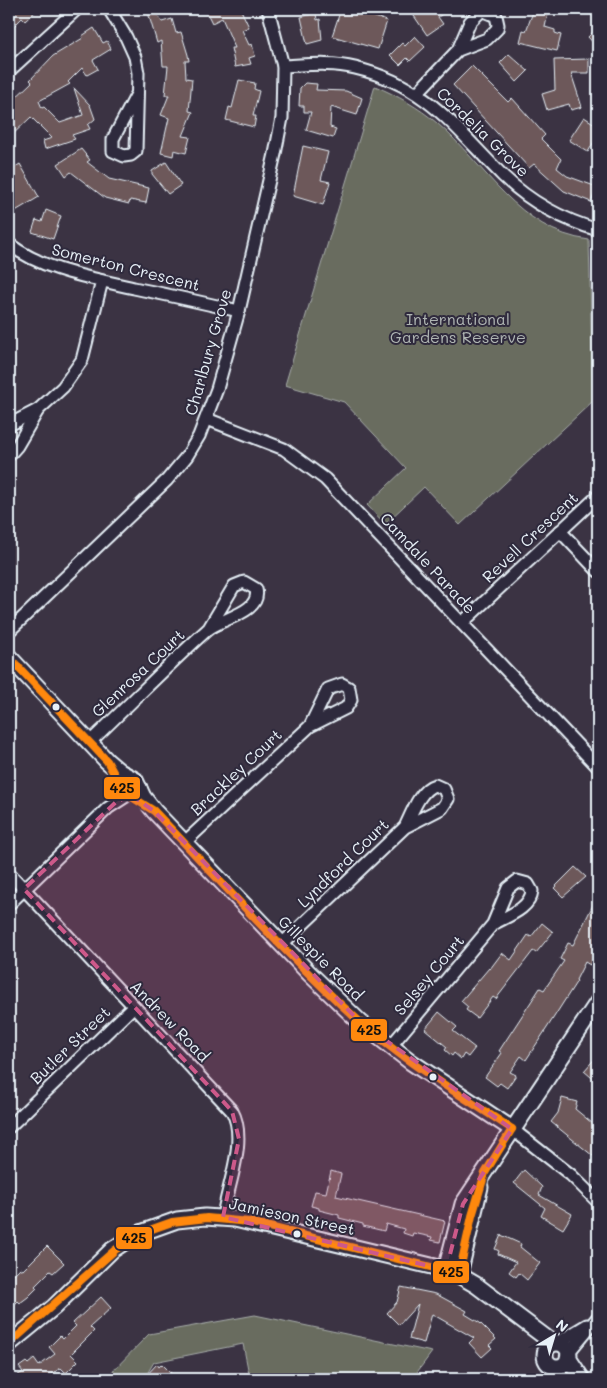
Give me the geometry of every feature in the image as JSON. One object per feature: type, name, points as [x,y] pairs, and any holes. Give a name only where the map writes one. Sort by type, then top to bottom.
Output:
[{"type":"street","points":[[9,71],[62,20],[77,9]]},
{"type":"street","points":[[109,9],[126,37],[135,57],[138,78],[138,145],[136,151],[124,156],[114,151],[113,140],[137,94]]},
{"type":"street","name":"Charlbury Grove","points":[[9,631],[167,480],[187,456],[207,419],[239,311],[282,118],[283,66],[268,9]]},
{"type":"street","points":[[416,93],[458,50]]},
{"type":"street","name":"Cordelia Grove","points":[[283,66],[328,64],[354,68],[380,76],[416,93],[455,124],[504,176],[524,193],[569,220],[598,230]]},
{"type":"street","name":"Somerton Crescent","points":[[9,244],[31,259],[47,266],[102,281],[239,311]]},
{"type":"street","points":[[9,425],[38,410],[63,387],[82,360],[102,281]]},
{"type":"street","points":[[9,455],[17,446],[38,410]]},
{"type":"street","name":"Camdale Parade","points":[[207,419],[266,440],[304,462],[360,514],[598,767]]},
{"type":"street","name":"Revell Crescent","points":[[462,623],[598,496]]},
{"type":"street","points":[[560,531],[598,571]]},
{"type":"street","name":"Glenrosa Court","points":[[90,742],[209,628]]},
{"type":"street","name":"Gillespie Road","points":[[9,657],[90,742],[129,788],[154,811],[337,1001],[390,1047],[512,1130],[571,1175],[598,1202]]},
{"type":"street","name":"Brackley Court","points":[[184,842],[310,726]]},
{"type":"street","points":[[9,904],[129,788]]},
{"type":"street","name":"Lyndford Court","points":[[282,944],[405,827]]},
{"type":"street","name":"Andrew Road","points":[[9,873],[133,1007],[223,1099],[235,1117],[238,1139],[223,1218]]},
{"type":"street","name":"Selsey Court","points":[[390,1047],[493,924]]},
{"type":"street","points":[[582,1379],[558,1353],[506,1310],[453,1272],[463,1204],[598,1004]]},
{"type":"street","name":"Butler Street","points":[[9,1127],[133,1007]]},
{"type":"street","name":"Jamieson Street","points":[[9,1344],[34,1324],[102,1260],[124,1242],[149,1229],[177,1220],[223,1218],[453,1272]]},
{"type":"street","points":[[558,1353],[596,1319]]},
{"type":"street","points":[[558,1353],[575,1379]]},
{"type":"highlighted area","points":[[131,795],[154,811],[361,1023],[512,1129],[463,1204],[446,1270],[223,1217],[239,1139],[232,1111],[24,889],[116,802]]},
{"type":"green space","name":"International Gardens Reserve","points":[[375,86],[407,102],[437,123],[505,194],[542,224],[564,234],[589,240],[593,401],[460,525],[424,487],[385,524],[367,505],[406,468],[344,402],[285,385]]},
{"type":"green space","points":[[255,1315],[432,1352],[412,1379],[250,1379],[243,1344],[154,1362],[144,1379],[105,1379],[149,1334]]},
{"type":"building","points":[[9,9],[38,9],[25,21],[22,18],[9,31]]},
{"type":"building","points":[[147,9],[154,9],[162,22],[172,19],[176,33],[181,32],[188,55],[189,61],[185,61],[186,78],[192,79],[189,111],[193,112],[183,136],[190,137],[186,153],[174,150],[173,156],[161,153],[169,118],[161,115],[169,95],[165,95],[168,66],[163,66],[161,41],[157,43]]},
{"type":"building","points":[[205,9],[244,9],[241,10],[249,27],[242,30],[249,45],[252,44],[255,56],[249,58],[251,64],[235,67],[231,48],[235,48],[222,18],[212,23]]},
{"type":"building","points":[[345,9],[361,9],[360,12],[387,21],[378,49],[332,36],[340,12],[343,13]]},
{"type":"building","points":[[418,9],[450,9],[438,17],[443,24],[427,35],[412,13]]},
{"type":"building","points":[[549,9],[545,27],[555,30],[555,33],[561,35],[557,51],[520,42],[523,30],[526,31],[533,12]]},
{"type":"building","points":[[316,13],[317,20],[320,19],[322,40],[307,44],[301,17]]},
{"type":"building","points":[[598,27],[598,48],[588,37]]},
{"type":"building","points":[[94,28],[103,43],[107,41],[111,49],[93,60],[98,69],[87,75],[82,68],[68,82],[70,84],[39,101],[42,108],[44,107],[60,123],[83,115],[74,88],[90,105],[95,119],[88,125],[90,129],[72,135],[75,139],[45,149],[43,141],[52,138],[31,117],[9,138],[9,104],[32,82],[30,80],[53,56],[83,38],[82,36]]},
{"type":"building","points":[[415,36],[425,47],[410,61],[407,58],[400,65],[390,55],[402,43],[405,46]]},
{"type":"building","points":[[509,54],[528,71],[517,82],[500,63]]},
{"type":"building","points":[[589,59],[589,73],[571,73],[582,107],[571,110],[569,104],[547,110],[542,94],[555,90],[554,60]]},
{"type":"building","points":[[472,66],[508,102],[512,98],[545,135],[541,139],[561,159],[557,168],[567,176],[597,187],[591,202],[564,191],[534,164],[529,168],[453,85]]},
{"type":"building","points":[[239,80],[255,83],[254,89],[259,91],[253,116],[256,116],[254,127],[226,120],[229,107],[232,108]]},
{"type":"building","points":[[305,83],[317,84],[316,90],[346,91],[362,98],[357,115],[331,107],[330,127],[336,129],[333,138],[306,130],[311,112],[304,112],[304,106],[299,106],[300,88]]},
{"type":"building","points":[[584,117],[598,126],[598,135],[588,152],[569,140]]},
{"type":"building","points":[[303,146],[328,152],[321,180],[330,182],[323,205],[293,196]]},
{"type":"building","points":[[81,149],[90,160],[87,162],[109,179],[149,188],[146,203],[130,200],[129,204],[105,198],[71,172],[66,176],[58,164]]},
{"type":"building","points":[[166,162],[181,185],[168,194],[152,174],[152,171]]},
{"type":"building","points":[[20,164],[39,197],[12,213],[9,208],[9,171]]},
{"type":"building","points":[[46,210],[61,216],[53,239],[32,232],[36,220],[42,222]]},
{"type":"building","points":[[575,867],[586,877],[563,897],[554,888]]},
{"type":"building","points":[[598,895],[598,947],[590,965],[585,962],[577,981],[526,1060],[521,1056],[510,1072],[516,1075],[507,1088],[500,1083],[497,1086],[485,1077],[502,1053],[499,1051],[540,988],[544,990],[564,961],[560,959],[568,943],[573,945]]},
{"type":"building","points":[[542,923],[553,932],[536,953],[533,951],[496,999],[493,997],[477,1018],[466,1010],[468,1007],[461,1001],[502,953],[511,960],[528,935],[531,937]]},
{"type":"building","points":[[439,1012],[457,1027],[453,1031],[475,1048],[468,1057],[464,1054],[461,1059],[454,1053],[452,1056],[445,1050],[447,1047],[425,1029]]},
{"type":"building","points":[[598,1055],[598,1083],[584,1071]]},
{"type":"building","points":[[562,1098],[577,1102],[575,1109],[598,1128],[598,1160],[551,1122],[558,1113]]},
{"type":"building","points":[[524,1170],[542,1187],[539,1195],[572,1214],[563,1229],[541,1216],[545,1208],[514,1183]]},
{"type":"building","points":[[331,1171],[341,1174],[336,1196],[445,1221],[440,1242],[431,1240],[432,1237],[413,1233],[412,1236],[403,1233],[404,1229],[386,1224],[384,1231],[363,1226],[363,1224],[339,1218],[339,1215],[311,1206],[315,1191],[326,1193]]},
{"type":"building","points":[[501,1235],[521,1244],[520,1247],[540,1263],[527,1280],[519,1273],[516,1277],[509,1272],[516,1262],[498,1254],[499,1251],[495,1249]]},
{"type":"building","points":[[47,1246],[64,1263],[53,1273],[50,1271],[35,1286],[37,1288],[28,1297],[20,1303],[18,1301],[9,1310],[9,1279],[20,1268],[23,1270]]},
{"type":"building","points":[[401,1287],[436,1294],[467,1311],[465,1314],[480,1323],[496,1339],[489,1345],[492,1348],[482,1357],[469,1343],[474,1338],[432,1314],[424,1343],[409,1339],[418,1304],[399,1325],[387,1313],[397,1302]]},
{"type":"building","points":[[101,1297],[111,1308],[90,1327],[94,1331],[71,1354],[78,1361],[66,1373],[61,1368],[44,1379],[12,1379],[23,1372],[19,1367],[26,1362],[28,1364],[34,1359],[39,1366],[55,1354],[49,1347],[60,1336],[63,1339],[76,1326],[73,1323]]},
{"type":"building","points":[[157,1364],[159,1367],[162,1364],[173,1375],[168,1379],[143,1379]]},
{"type":"transit line","name":"425","points":[[9,657],[107,761],[124,792],[154,811],[333,997],[396,1051],[512,1129]]},
{"type":"transit line","name":"425","points":[[9,1344],[115,1250],[141,1233],[172,1222],[207,1218],[249,1222],[459,1274],[472,1216],[485,1173],[512,1129]]}]
